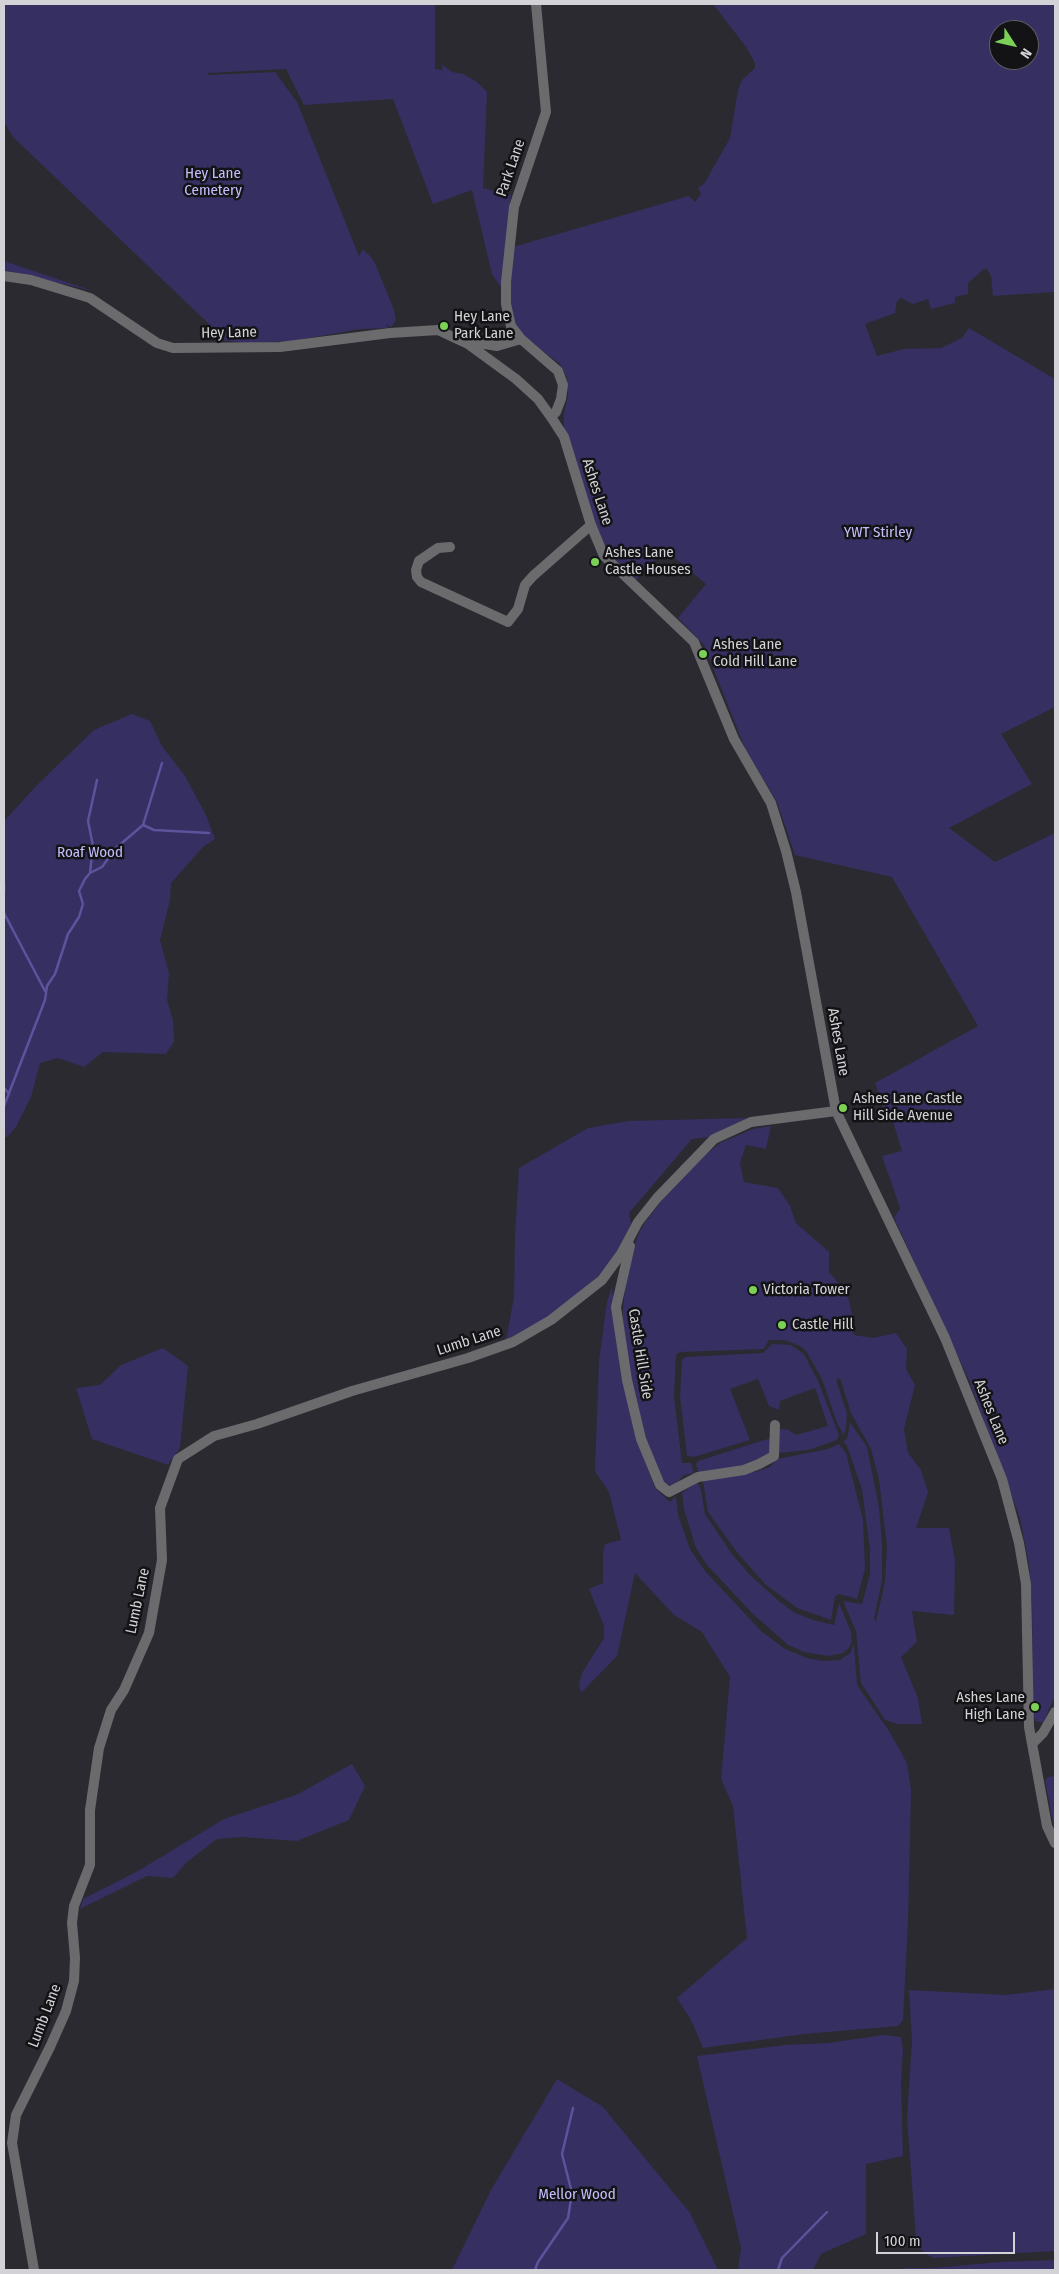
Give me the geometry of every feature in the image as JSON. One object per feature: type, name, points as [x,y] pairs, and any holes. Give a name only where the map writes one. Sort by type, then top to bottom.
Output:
[{"type":"street","name":"Park Lane","points":[[536,4],[546,112],[514,207],[506,282],[506,304],[511,326],[520,339],[558,370],[563,385],[561,400],[556,412],[551,417]]},
{"type":"street","name":"Hey Lane","points":[[4,276],[31,280],[90,298],[157,343],[173,348],[280,347],[390,333],[438,330],[468,344]]},
{"type":"street","points":[[468,344],[473,342],[498,346],[520,339]]},
{"type":"street","name":"Ashes Lane","points":[[468,344],[516,379],[538,399],[551,417],[564,437],[591,525],[604,556],[694,642],[734,739],[771,803],[796,892],[836,1111],[945,1338],[1002,1479],[1019,1543],[1026,1584],[1029,1727],[1047,1826],[1055,1843]]},
{"type":"street","points":[[450,547],[438,548],[419,561],[416,570],[417,577],[421,582],[508,622],[518,609],[525,585],[591,525]]},
{"type":"street","name":"Castle Hill Side","points":[[775,1425],[774,1456],[759,1464],[744,1470],[698,1477],[669,1492],[660,1485],[641,1440],[627,1380],[616,1307],[630,1247],[629,1238],[657,1198],[714,1139],[751,1122],[836,1111]]},
{"type":"street","name":"Lumb Lane","points":[[34,2270],[12,2143],[16,2116],[66,2011],[74,1980],[75,1958],[72,1924],[74,1906],[90,1865],[90,1810],[99,1748],[111,1710],[124,1690],[149,1633],[162,1560],[160,1508],[178,1459],[214,1436],[257,1424],[352,1391],[468,1358],[513,1342],[551,1320],[602,1280],[621,1254],[629,1238]]},
{"type":"street","points":[[1032,1744],[1043,1733],[1055,1712]]},
{"type":"green space","name":"Hey Lane Cemetery","points":[[4,4],[435,4],[435,69],[443,70],[441,64],[452,72],[463,74],[477,82],[487,92],[483,188],[511,195],[501,287],[492,274],[472,190],[433,204],[393,99],[304,105],[286,69],[207,73],[209,75],[275,72],[297,102],[359,256],[363,250],[375,263],[394,310],[396,321],[391,327],[386,324],[388,328],[360,329],[292,341],[245,343],[222,340],[211,326],[13,137],[4,122]]},
{"type":"green space","name":"YWT Stirley","points":[[713,4],[1055,4],[1055,292],[993,296],[991,276],[987,269],[984,269],[968,283],[968,294],[955,297],[955,303],[931,309],[928,299],[913,304],[901,298],[897,301],[895,313],[865,324],[877,356],[904,349],[941,348],[962,338],[969,328],[1055,379],[1055,707],[1001,734],[1032,784],[949,828],[995,862],[1055,833],[1055,1696],[1043,1723],[1035,1721],[1033,1712],[1032,1600],[1029,1564],[1020,1518],[969,1380],[894,1218],[900,1208],[882,1156],[902,1151],[891,1115],[887,1116],[875,1083],[978,1026],[892,877],[795,855],[777,802],[745,748],[704,645],[678,618],[706,584],[665,550],[635,581],[611,556],[596,526],[571,443],[564,430],[564,413],[568,396],[567,377],[559,363],[521,335],[515,324],[510,306],[509,283],[513,247],[689,196],[695,202],[701,194],[698,188],[704,184],[730,138],[738,90],[742,80],[755,68],[755,63],[746,47]]},
{"type":"green space","points":[[4,261],[93,291],[4,270]]},
{"type":"green space","name":"Roaf Wood","points":[[132,714],[150,721],[162,746],[185,776],[206,815],[215,839],[203,847],[171,883],[170,900],[160,940],[169,973],[167,1000],[173,1021],[174,1042],[166,1054],[103,1052],[84,1067],[58,1058],[40,1063],[31,1097],[16,1127],[7,1137],[4,1137],[4,821],[37,785],[94,730]]},
{"type":"green space","points":[[747,1118],[709,1137],[692,1139],[629,1213],[631,1224],[610,1266],[545,1319],[506,1340],[514,1297],[519,1168],[588,1128],[628,1121]]},
{"type":"green space","points":[[771,1126],[766,1149],[746,1145],[740,1163],[744,1182],[778,1188],[790,1206],[796,1223],[829,1252],[829,1272],[847,1293],[853,1318],[854,1335],[873,1338],[896,1333],[907,1349],[906,1369],[915,1385],[904,1429],[908,1453],[921,1470],[928,1492],[916,1528],[949,1528],[955,1560],[954,1615],[912,1611],[917,1642],[901,1657],[918,1698],[922,1724],[898,1724],[885,1720],[861,1683],[856,1631],[843,1601],[862,1604],[870,1574],[870,1550],[862,1489],[847,1446],[843,1441],[847,1439],[850,1422],[867,1447],[879,1507],[882,1543],[882,1580],[874,1619],[876,1621],[885,1582],[887,1546],[879,1480],[871,1449],[851,1413],[840,1378],[836,1380],[847,1413],[846,1429],[842,1438],[843,1434],[837,1423],[822,1379],[806,1351],[800,1346],[785,1340],[769,1340],[764,1349],[680,1352],[676,1355],[674,1396],[682,1463],[691,1463],[694,1473],[684,1475],[673,1486],[664,1483],[646,1439],[630,1380],[623,1332],[623,1310],[626,1279],[638,1235],[644,1224],[663,1199],[705,1155],[720,1143],[753,1129]]},
{"type":"green space","points":[[612,1287],[621,1374],[637,1440],[655,1488],[670,1502],[676,1496],[678,1515],[690,1549],[705,1571],[761,1631],[785,1649],[807,1658],[823,1661],[840,1660],[850,1653],[854,1644],[857,1685],[889,1731],[907,1763],[911,1790],[908,1921],[903,2020],[898,2026],[804,2034],[703,2048],[691,2020],[677,1998],[747,1938],[733,1806],[721,1779],[730,1677],[702,1632],[674,1615],[635,1573],[617,1656],[581,1693],[579,1685],[582,1673],[604,1638],[604,1626],[589,1589],[603,1583],[603,1553],[605,1544],[621,1540],[609,1492],[595,1471],[599,1361],[607,1302]]},
{"type":"green space","points":[[772,1344],[791,1345],[804,1354],[818,1381],[839,1435],[837,1440],[808,1450],[769,1454],[743,1465],[699,1474],[696,1464],[698,1461],[774,1437],[781,1429],[789,1430],[796,1435],[828,1426],[815,1388],[780,1401],[779,1410],[769,1406],[758,1379],[730,1389],[750,1440],[694,1457],[687,1456],[680,1397],[682,1360],[685,1357],[763,1353]]},
{"type":"green space","points":[[163,1348],[188,1366],[180,1448],[168,1465],[92,1439],[76,1388],[100,1385],[121,1365]]},
{"type":"green space","points":[[839,1444],[846,1453],[863,1520],[865,1569],[857,1599],[839,1594],[835,1596],[831,1620],[797,1608],[765,1584],[736,1551],[708,1512],[703,1481],[755,1472],[770,1467],[777,1459],[828,1449]]},
{"type":"green space","points":[[697,1482],[701,1490],[705,1514],[732,1554],[750,1575],[795,1613],[813,1620],[834,1625],[839,1603],[851,1632],[852,1642],[849,1648],[843,1653],[829,1656],[804,1652],[788,1645],[752,1613],[707,1565],[696,1548],[684,1509],[682,1493]]},
{"type":"green space","points":[[352,1764],[365,1786],[349,1820],[297,1841],[242,1837],[217,1839],[187,1862],[173,1878],[147,1876],[80,1909],[83,1899],[138,1871],[224,1819],[296,1795]]},
{"type":"green space","points":[[1055,1776],[1055,1833],[1045,1780],[1048,1777]]},
{"type":"green space","points":[[1055,1989],[1055,2251],[934,2258],[927,2255],[920,2248],[916,2238],[907,2118],[912,2041],[909,1990],[1006,1995]]},
{"type":"green space","points":[[884,2035],[901,2037],[903,2050],[901,2082],[903,2156],[866,2164],[866,2234],[821,2254],[813,2270],[738,2270],[741,2248],[697,2056],[785,2045],[828,2043]]},
{"type":"green space","name":"Mellor Wood","points":[[557,2079],[603,2107],[690,2213],[718,2270],[452,2270],[491,2190]]},
{"type":"green space","points":[[1055,2260],[1055,2270],[903,2270],[903,2268],[933,2268],[1000,2262]]},
{"type":"waterway","points":[[143,825],[162,763]]},
{"type":"waterway","points":[[90,873],[93,846],[88,821],[97,780]]},
{"type":"waterway","points":[[4,1106],[45,1000],[47,986],[55,974],[68,934],[79,917],[83,904],[79,891],[85,879],[90,873],[102,867],[116,848],[143,825],[154,830],[209,833]]},
{"type":"waterway","points":[[4,883],[4,893]]},
{"type":"waterway","points":[[4,913],[45,991]]},
{"type":"waterway","points":[[4,1088],[9,1094]]},
{"type":"waterway","points":[[535,2270],[538,2262],[568,2218],[572,2193],[562,2154],[573,2108]]},
{"type":"waterway","points":[[778,2270],[782,2258],[827,2212]]},
{"type":"place","name":"Hey Lane Park Lane","points":[[444,326]]},
{"type":"place","name":"Ashes Lane Castle Houses","points":[[595,562]]},
{"type":"place","name":"Ashes Lane Cold Hill Lane","points":[[703,654]]},
{"type":"place","name":"Ashes Lane Castle Hill Side Avenue","points":[[843,1108]]},
{"type":"place","name":"Victoria Tower","points":[[753,1290]]},
{"type":"place","name":"Castle Hill","points":[[782,1325]]},
{"type":"place","name":"Ashes Lane High Lane","points":[[1035,1707]]}]
